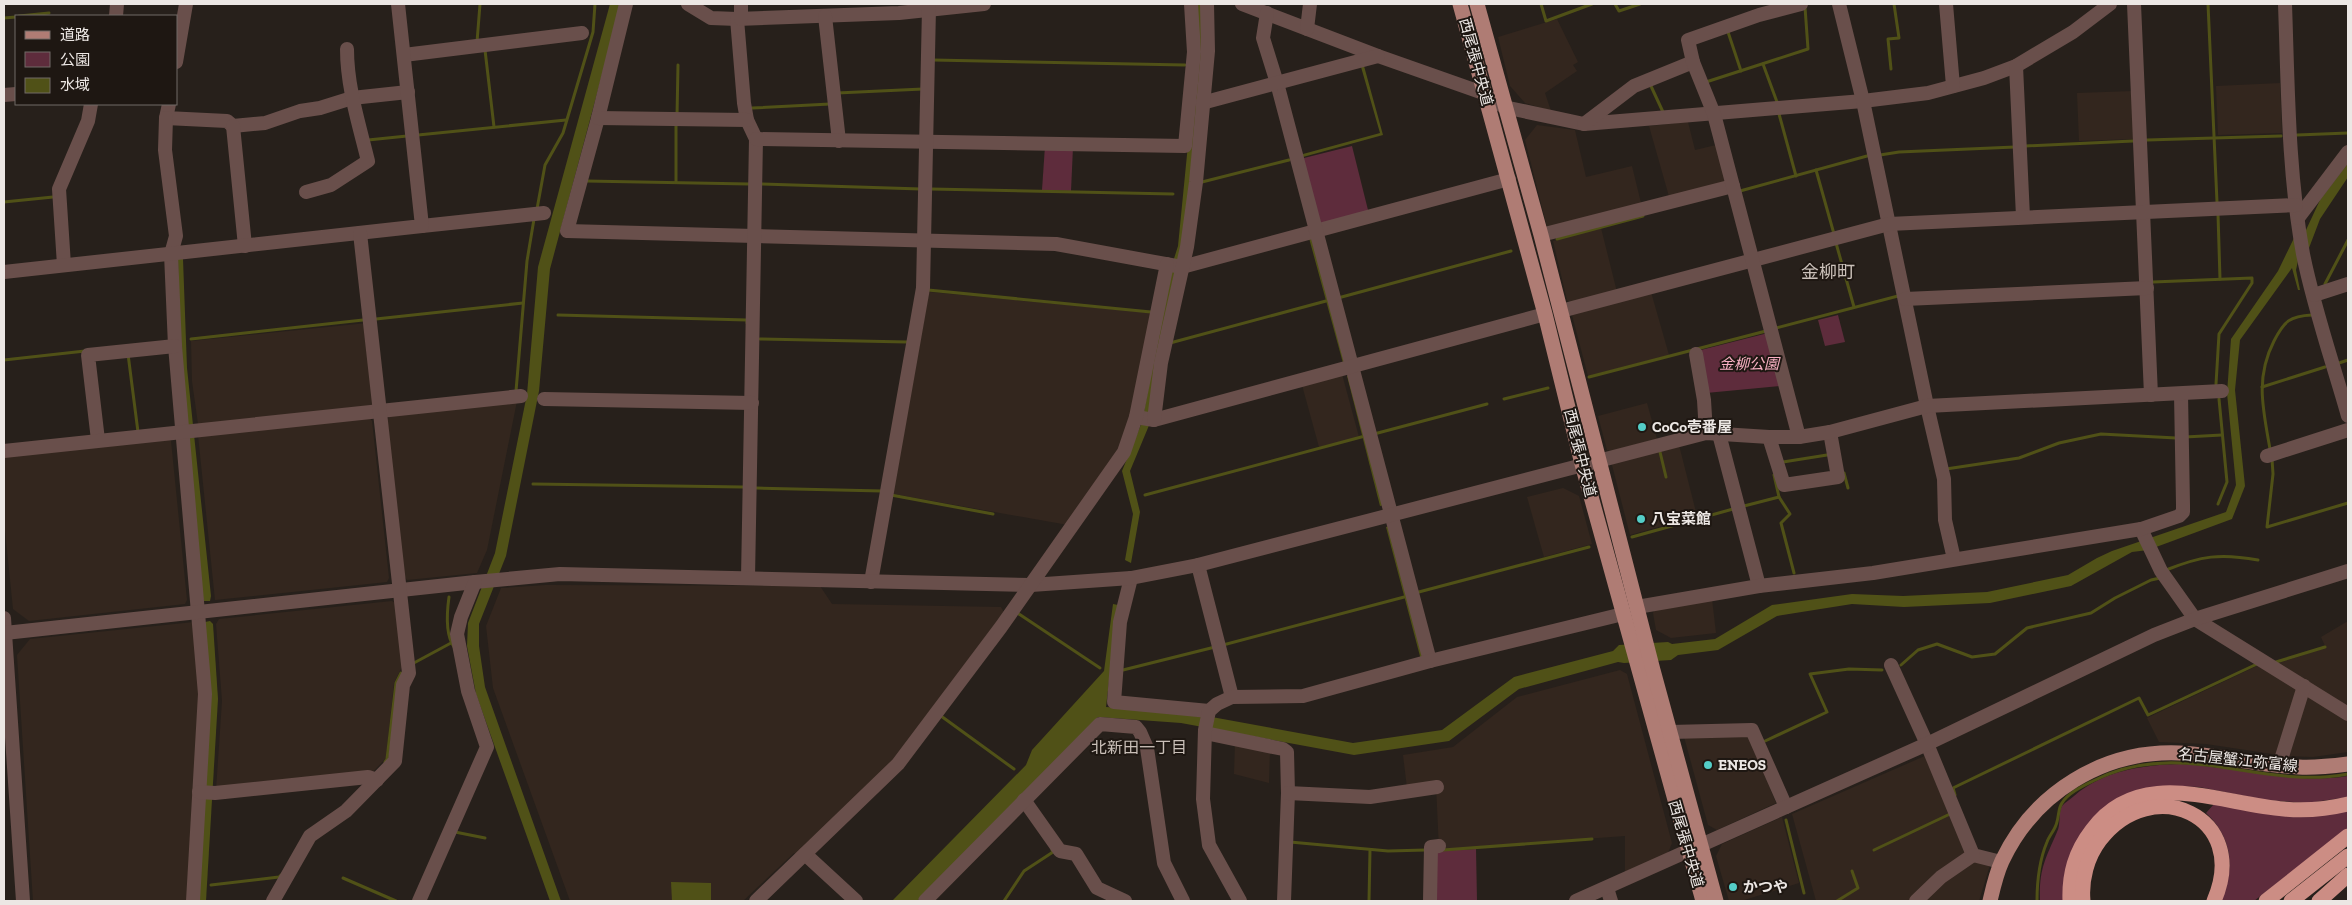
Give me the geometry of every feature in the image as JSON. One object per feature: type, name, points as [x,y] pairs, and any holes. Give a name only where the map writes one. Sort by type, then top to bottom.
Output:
[{"type":"highway","points":[[2070,901],[2071,876],[2080,848],[2100,820],[2128,800],[2151,794],[2178,792],[2209,795],[2284,809],[2323,809],[2348,804]]},
{"type":"highway","points":[[2083,901],[2083,887],[2087,868],[2096,845],[2106,832],[2124,816],[2136,811],[2167,806],[2186,810],[2197,815],[2206,822],[2218,838],[2224,869],[2214,901]]},
{"type":"highway","points":[[2266,901],[2348,836]]},
{"type":"highway","points":[[2292,901],[2348,856]]},
{"type":"highway","points":[[2319,901],[2348,875]]},
{"type":"main road","name":"西尾張中央道","points":[[1460,4],[1483,93],[1509,179],[1582,464],[1623,614],[1636,634]]},
{"type":"main road","name":"西尾張中央道","points":[[1477,4],[1561,310],[1637,608],[1636,634],[1694,849],[1716,901]]},
{"type":"main road","name":"西尾張中央道","points":[[1646,671],[1670,732],[1703,901]]},
{"type":"main road","name":"名古屋蟹江弥富線","points":[[1990,901],[2001,862],[2028,819],[2051,796],[2072,780],[2113,762],[2134,756],[2177,753],[2279,766],[2317,768],[2348,764]]},
{"type":"street","points":[[178,50],[186,4]]},
{"type":"street","points":[[398,4],[422,226]]},
{"type":"street","points":[[626,4],[567,232],[1056,244],[1175,266],[1509,179]]},
{"type":"street","points":[[688,4],[711,18],[739,19],[899,13],[929,8],[984,4]]},
{"type":"street","points":[[741,4],[739,19],[747,120],[756,139],[748,578]]},
{"type":"street","points":[[756,139],[1185,146],[1194,52],[1191,4]]},
{"type":"street","points":[[756,901],[898,764],[1031,585],[1146,418],[1175,266],[1196,182],[1208,51],[1207,4]]},
{"type":"street","points":[[1242,4],[1378,56],[1483,93],[1504,106],[1584,124],[1714,114],[1928,93],[1984,78],[2016,66],[2066,36],[2110,4]]},
{"type":"street","points":[[1307,29],[1310,4]]},
{"type":"street","points":[[1800,437],[1714,114],[1692,62],[1688,40],[1757,9],[1801,4]]},
{"type":"street","points":[[1840,4],[1863,100],[1944,479],[1945,520],[1954,559]]},
{"type":"street","points":[[1946,4],[1953,86]]},
{"type":"street","points":[[2134,4],[2152,395]]},
{"type":"street","points":[[2285,4],[2291,168],[2298,217],[2304,256],[2348,416]]},
{"type":"street","points":[[871,582],[923,288],[929,8]]},
{"type":"street","points":[[1267,13],[1262,38],[1277,84],[1430,661]]},
{"type":"street","points":[[825,16],[839,140]]},
{"type":"street","points":[[404,55],[582,33]]},
{"type":"street","points":[[306,192],[331,185],[368,161],[347,70],[348,49]]},
{"type":"street","points":[[1202,103],[1378,56]]},
{"type":"street","points":[[1584,124],[1634,86],[1692,62]]},
{"type":"street","points":[[2016,66],[2024,217]]},
{"type":"street","points":[[166,118],[227,122],[233,126],[264,123],[300,111],[320,108],[352,98],[408,92]]},
{"type":"street","points":[[64,265],[59,188],[88,121],[91,105]]},
{"type":"street","points":[[169,105],[166,118],[165,150],[176,236],[171,254],[175,346],[187,431],[205,694],[205,792],[193,901]]},
{"type":"street","points":[[598,118],[747,120]]},
{"type":"street","points":[[233,126],[245,246]]},
{"type":"street","points":[[2298,217],[2348,152]]},
{"type":"street","points":[[1541,235],[1733,186]]},
{"type":"street","points":[[1561,310],[1889,224],[2143,211],[2298,217]]},
{"type":"street","points":[[4,272],[544,213]]},
{"type":"street","points":[[273,901],[310,836],[346,811],[394,761],[403,685],[409,673],[398,590],[360,233]]},
{"type":"street","points":[[2314,295],[2348,284]]},
{"type":"street","points":[[1905,298],[2147,288]]},
{"type":"street","points":[[1146,418],[1353,367],[1545,314]]},
{"type":"street","points":[[98,440],[88,355],[175,346]]},
{"type":"street","points":[[1696,354],[1712,433],[1759,586]]},
{"type":"street","points":[[5,633],[560,574],[1031,585],[1131,578],[1198,565],[1582,464],[1712,433],[1769,438],[1800,437],[1830,432],[1927,406],[2222,391]]},
{"type":"street","points":[[1637,608],[1759,586],[1873,573],[1954,559],[2143,533],[2179,516],[2183,512],[2181,394]]},
{"type":"street","points":[[4,451],[521,396]]},
{"type":"street","points":[[544,399],[752,403]]},
{"type":"street","points":[[2267,456],[2348,430]]},
{"type":"street","points":[[1769,438],[1784,484],[1838,477],[1830,432]]},
{"type":"street","points":[[2143,533],[2160,571],[2195,619],[2348,714]]},
{"type":"street","points":[[1198,565],[1232,697]]},
{"type":"street","points":[[1576,901],[1927,744],[2154,635],[2195,619],[2348,571]]},
{"type":"street","points":[[1131,578],[1120,622],[1114,702],[1208,713]]},
{"type":"street","points":[[419,901],[487,747],[468,691],[457,634],[461,618],[477,582]]},
{"type":"street","points":[[1240,901],[1209,845],[1203,799],[1205,732],[1208,713],[1217,704],[1232,697],[1303,696],[1430,661],[1623,614]]},
{"type":"street","points":[[4,618],[23,901]]},
{"type":"street","points":[[1890,665],[1927,744],[1973,855]]},
{"type":"street","points":[[2279,766],[2304,686]]},
{"type":"street","points":[[1138,704],[1136,727],[1147,748],[1164,863],[1182,901]]},
{"type":"street","points":[[925,901],[1100,724],[1136,727]]},
{"type":"street","points":[[1670,732],[1752,730],[1786,807]]},
{"type":"street","points":[[1205,732],[1283,749],[1287,752],[1288,793],[1284,901]]},
{"type":"street","points":[[205,792],[368,777],[376,780]]},
{"type":"street","points":[[1288,793],[1370,797],[1437,787]]},
{"type":"street","points":[[1024,800],[1060,851],[1076,854],[1097,888],[1125,901]]},
{"type":"street","points":[[1430,901],[1431,847],[1439,846]]},
{"type":"street","points":[[806,854],[856,901]]},
{"type":"street","points":[[1916,901],[1941,877],[1973,855],[2001,862]]},
{"type":"street","points":[[1607,888],[1611,901]]},
{"type":"shaded area","points":[[1557,19],[1578,62],[1573,65],[1577,71],[1545,93],[1551,111],[1525,103],[1510,86],[1498,37]]},
{"type":"shaded area","points":[[2280,83],[2282,133],[2218,135],[2216,86]]},
{"type":"shaded area","points":[[2133,91],[2135,139],[2079,141],[2077,93]]},
{"type":"shaded area","points":[[1688,122],[1695,150],[1716,145],[1726,181],[1670,200],[1649,126]]},
{"type":"shaded area","points":[[1537,125],[1575,130],[1586,177],[1632,166],[1642,207],[1547,227],[1525,140]]},
{"type":"shaded area","points":[[1601,228],[1617,292],[1573,304],[1567,300],[1553,241]]},
{"type":"shaded area","points":[[929,292],[1153,313],[1124,443],[1068,525],[893,494]]},
{"type":"shaded area","points":[[1651,292],[1669,355],[1588,376],[1572,315]]},
{"type":"shaded area","points":[[367,323],[373,407],[198,424],[192,381],[191,341]]},
{"type":"shaded area","points":[[1342,374],[1359,437],[1319,447],[1302,385]]},
{"type":"shaded area","points":[[517,401],[487,550],[477,573],[407,580],[404,576],[386,421],[391,414]]},
{"type":"shaded area","points":[[1647,403],[1657,439],[1611,451],[1607,450],[1598,416]]},
{"type":"shaded area","points":[[369,417],[372,421],[389,578],[387,582],[215,600],[198,435]]},
{"type":"shaded area","points":[[167,437],[171,441],[187,600],[185,604],[29,621],[13,609],[4,521],[4,453]]},
{"type":"shaded area","points":[[1679,445],[1697,516],[1630,535],[1612,465],[1613,462]]},
{"type":"shaded area","points":[[1563,488],[1579,496],[1592,544],[1544,557],[1527,497]]},
{"type":"shaded area","points":[[546,585],[820,586],[832,604],[1001,607],[1005,614],[893,765],[797,855],[794,853],[743,901],[570,901],[493,688],[486,626],[501,588]]},
{"type":"shaded area","points":[[1712,599],[1716,633],[1671,638],[1656,630],[1653,613],[1655,609]]},
{"type":"shaded area","points":[[392,601],[397,604],[403,665],[394,683],[386,758],[371,774],[216,790],[222,701],[216,624],[219,619]]},
{"type":"shaded area","points":[[2348,621],[2348,711],[2275,664],[2326,648],[2321,637]]},
{"type":"shaded area","points":[[194,622],[201,693],[189,901],[33,901],[17,655],[30,639]]},
{"type":"shaded area","points":[[2261,664],[2300,688],[2279,755],[2206,744],[2159,742],[2147,718]]},
{"type":"shaded area","points":[[1620,670],[1627,674],[1672,843],[1668,853],[1625,873],[1625,836],[1439,850],[1436,785],[1407,788],[1403,755],[1453,747],[1517,697]]},
{"type":"shaded area","points":[[2306,692],[2348,719],[2348,752],[2313,757],[2286,756]]},
{"type":"shaded area","points":[[1683,733],[1748,735],[1776,803],[1717,830],[1708,825]]},
{"type":"shaded area","points":[[1235,743],[1270,749],[1269,783],[1234,774]]},
{"type":"shaded area","points":[[1927,755],[1968,855],[1990,865],[1979,901],[1816,901],[1792,814]]},
{"type":"shaded area","points":[[1782,817],[1799,883],[1741,901],[1729,901],[1716,856],[1722,844]]},
{"type":"green space","points":[[1045,146],[1073,147],[1071,191],[1042,190]]},
{"type":"green space","points":[[1352,146],[1369,214],[1324,225],[1318,223],[1300,159]]},
{"type":"green space","points":[[1838,315],[1845,342],[1825,346],[1818,320]]},
{"type":"green space","name":"金柳公園","points":[[1768,333],[1781,386],[1706,393],[1697,351]]},
{"type":"green space","points":[[2181,764],[2286,777],[2327,778],[2348,776],[2348,797],[2308,803],[2265,800],[2199,787],[2153,787],[2113,802],[2097,814],[2087,826],[2064,901],[2040,901],[2042,872],[2058,829],[2060,812],[2063,805],[2086,787],[2111,775],[2138,768]]},
{"type":"green space","points":[[2214,804],[2348,810],[2348,828],[2254,901],[2221,901],[2230,866],[2229,854],[2222,833],[2206,813]]},
{"type":"green space","points":[[1476,849],[1477,901],[1435,901],[1436,851]]},
{"type":"water","points":[[610,4],[621,4],[550,269],[539,391],[506,556],[479,624],[479,646],[485,687],[561,901],[550,901],[476,694],[467,646],[468,623],[495,553],[527,394],[538,267]]},
{"type":"water","points":[[1195,4],[1202,4],[1204,53],[1184,247],[1150,423],[1130,471],[1140,512],[1131,563],[1125,560],[1133,514],[1122,471],[1142,422],[1171,268],[1178,246],[1197,53]]},
{"type":"water","points":[[1364,66],[1383,135],[1303,157],[1303,154],[1380,133],[1361,67]]},
{"type":"water","points":[[2348,163],[2348,177],[2320,219],[2309,248],[2299,256],[2296,270],[2300,290],[2298,290],[2292,268],[2240,340],[2235,390],[2245,486],[2232,519],[2148,550],[2132,552],[2071,586],[1990,603],[1904,607],[1852,604],[1777,616],[1718,650],[1678,655],[1671,660],[1618,662],[1519,689],[1449,741],[1354,755],[1181,723],[1098,717],[917,901],[892,901],[1026,765],[1032,750],[1104,671],[1113,604],[1118,605],[1106,707],[1179,711],[1353,743],[1442,730],[1514,677],[1613,651],[1619,645],[1668,642],[1672,644],[1715,639],[1772,605],[1852,594],[1903,596],[1987,592],[2068,575],[2112,551],[2226,512],[2236,485],[2227,393],[2231,339],[2278,271],[2294,238],[2306,230],[2320,200]]},
{"type":"water","points":[[1313,237],[1347,362],[1343,363],[1309,238]]},
{"type":"water","points":[[178,259],[183,259],[187,368],[210,601],[204,601],[202,597],[180,368]]},
{"type":"water","points":[[1351,375],[1384,505],[1380,506],[1347,376]]},
{"type":"water","points":[[1390,526],[1425,658],[1421,660],[1386,527]]},
{"type":"water","points":[[210,621],[213,624],[218,699],[206,901],[196,901],[205,622]]},
{"type":"water","points":[[671,882],[711,883],[711,901],[672,901]]},
{"type":"waterway","points":[[477,42],[480,4]]},
{"type":"waterway","points":[[537,209],[545,165],[563,133],[593,32],[595,4]]},
{"type":"waterway","points":[[1541,4],[1546,21],[1592,4]]},
{"type":"waterway","points":[[1615,4],[1619,11],[1640,4]]},
{"type":"waterway","points":[[1891,69],[1888,39],[1899,38],[1894,4]]},
{"type":"waterway","points":[[2208,4],[2217,202]]},
{"type":"waterway","points":[[1706,82],[1808,49],[1805,7]]},
{"type":"waterway","points":[[29,15],[49,13]]},
{"type":"waterway","points":[[4,18],[15,17]]},
{"type":"waterway","points":[[1728,32],[1741,71]]},
{"type":"waterway","points":[[485,50],[494,127]]},
{"type":"waterway","points":[[933,60],[1185,65]]},
{"type":"waterway","points":[[1763,64],[1777,102]]},
{"type":"waterway","points":[[677,116],[678,65]]},
{"type":"waterway","points":[[1650,84],[1663,112]]},
{"type":"waterway","points":[[837,93],[923,89]]},
{"type":"waterway","points":[[752,108],[830,104]]},
{"type":"waterway","points":[[1779,114],[1796,176]]},
{"type":"waterway","points":[[418,135],[566,120]]},
{"type":"waterway","points":[[676,124],[676,182]]},
{"type":"waterway","points":[[2297,135],[2348,133]]},
{"type":"waterway","points":[[368,140],[407,136]]},
{"type":"waterway","points":[[2147,140],[2281,136]]},
{"type":"waterway","points":[[2025,146],[2133,141]]},
{"type":"waterway","points":[[1880,155],[1899,152],[2015,147]]},
{"type":"waterway","points":[[1740,191],[1867,156]]},
{"type":"waterway","points":[[1202,182],[1289,160]]},
{"type":"waterway","points":[[1816,170],[1834,234]]},
{"type":"waterway","points":[[586,181],[749,184]]},
{"type":"waterway","points":[[762,184],[921,189]]},
{"type":"waterway","points":[[931,189],[1173,194]]},
{"type":"waterway","points":[[4,202],[53,197]]},
{"type":"waterway","points":[[2218,214],[2220,279]]},
{"type":"waterway","points":[[1557,239],[1643,216]]},
{"type":"waterway","points":[[516,391],[527,261],[534,219]]},
{"type":"waterway","points":[[2326,286],[2325,284],[2348,240]]},
{"type":"waterway","points":[[1836,243],[1854,307]]},
{"type":"waterway","points":[[1338,298],[1511,251]]},
{"type":"waterway","points":[[2153,282],[2252,278],[2252,283],[2219,334],[2216,384]]},
{"type":"waterway","points":[[928,290],[1151,312]]},
{"type":"waterway","points":[[1776,328],[1898,296]]},
{"type":"waterway","points":[[1170,343],[1326,301]]},
{"type":"waterway","points":[[376,319],[523,303]]},
{"type":"waterway","points":[[558,315],[747,320],[747,323]]},
{"type":"waterway","points":[[2270,449],[2262,394],[2264,368],[2268,355],[2278,334],[2288,321],[2293,318],[2312,315]]},
{"type":"waterway","points":[[191,339],[363,320]]},
{"type":"waterway","points":[[1589,377],[1766,331]]},
{"type":"waterway","points":[[760,339],[907,342]]},
{"type":"waterway","points":[[4,360],[85,351]]},
{"type":"waterway","points":[[128,354],[138,432]]},
{"type":"waterway","points":[[2339,363],[2348,360]]},
{"type":"waterway","points":[[2262,387],[2325,367]]},
{"type":"waterway","points":[[1504,399],[1548,388]]},
{"type":"waterway","points":[[2218,504],[2227,482],[2219,399]]},
{"type":"waterway","points":[[1374,434],[1487,404]]},
{"type":"waterway","points":[[1946,469],[2019,458],[2059,443],[2101,434],[2176,438]]},
{"type":"waterway","points":[[2185,437],[2222,435]]},
{"type":"waterway","points":[[1145,495],[1365,436]]},
{"type":"waterway","points":[[1660,452],[1666,477]]},
{"type":"waterway","points":[[1783,462],[1827,455]]},
{"type":"waterway","points":[[2272,459],[2273,474],[2267,527],[2348,503]]},
{"type":"waterway","points":[[1844,473],[1848,488]]},
{"type":"waterway","points":[[1774,475],[1779,497],[1790,514],[1781,523],[1794,573]]},
{"type":"waterway","points":[[533,484],[743,487]]},
{"type":"waterway","points":[[756,488],[882,491]]},
{"type":"waterway","points":[[891,495],[993,514]]},
{"type":"waterway","points":[[1744,506],[1779,497]]},
{"type":"waterway","points":[[1632,537],[1733,509]]},
{"type":"waterway","points":[[1415,593],[1589,547]]},
{"type":"waterway","points":[[2166,570],[2211,557],[2221,556],[2258,560]]},
{"type":"waterway","points":[[1901,665],[1918,650],[1937,644],[1972,657],[1995,654],[2027,628],[2091,613],[2115,598],[2151,580],[2160,578]]},
{"type":"waterway","points":[[1223,645],[1408,596]]},
{"type":"waterway","points":[[449,597],[448,629],[454,647]]},
{"type":"waterway","points":[[1019,614],[1100,668]]},
{"type":"waterway","points":[[412,664],[451,643]]},
{"type":"waterway","points":[[1119,671],[1215,647]]},
{"type":"waterway","points":[[2276,662],[2325,647]]},
{"type":"waterway","points":[[1955,795],[1953,788],[2139,698],[2148,715],[2257,664]]},
{"type":"waterway","points":[[1763,742],[1827,712],[1810,674],[1849,669],[1882,670]]},
{"type":"waterway","points":[[385,762],[387,759],[396,683],[401,673]]},
{"type":"waterway","points":[[941,716],[1014,769]]},
{"type":"waterway","points":[[2037,901],[2040,863],[2048,840],[2056,825],[2061,805],[2072,793],[2093,781],[2125,768],[2157,763],[2189,763],[2283,776],[2315,777],[2348,774]]},
{"type":"waterway","points":[[1874,850],[1950,814]]},
{"type":"waterway","points":[[1786,820],[1804,893]]},
{"type":"waterway","points":[[455,832],[485,838]]},
{"type":"waterway","points":[[1443,850],[1592,839]]},
{"type":"waterway","points":[[1290,842],[1388,851],[1426,850]]},
{"type":"waterway","points":[[1004,901],[1024,871],[1053,852],[1052,850]]},
{"type":"waterway","points":[[1369,901],[1370,850]]},
{"type":"waterway","points":[[1837,901],[1858,888],[1852,871]]},
{"type":"waterway","points":[[211,885],[279,877],[281,875]]},
{"type":"waterway","points":[[343,878],[396,901]]},
{"type":"place","name":"CoCo壱番屋","points":[[1642,427]]},
{"type":"place","name":"八宝菜館","points":[[1641,519]]},
{"type":"place","name":"ENEOS","points":[[1708,765]]},
{"type":"place","name":"かつや","points":[[1733,887]]},
{"type":"district","name":"金柳町","points":[[1828,272]]},
{"type":"district","name":"北新田一丁目","points":[[1139,747]]}]
